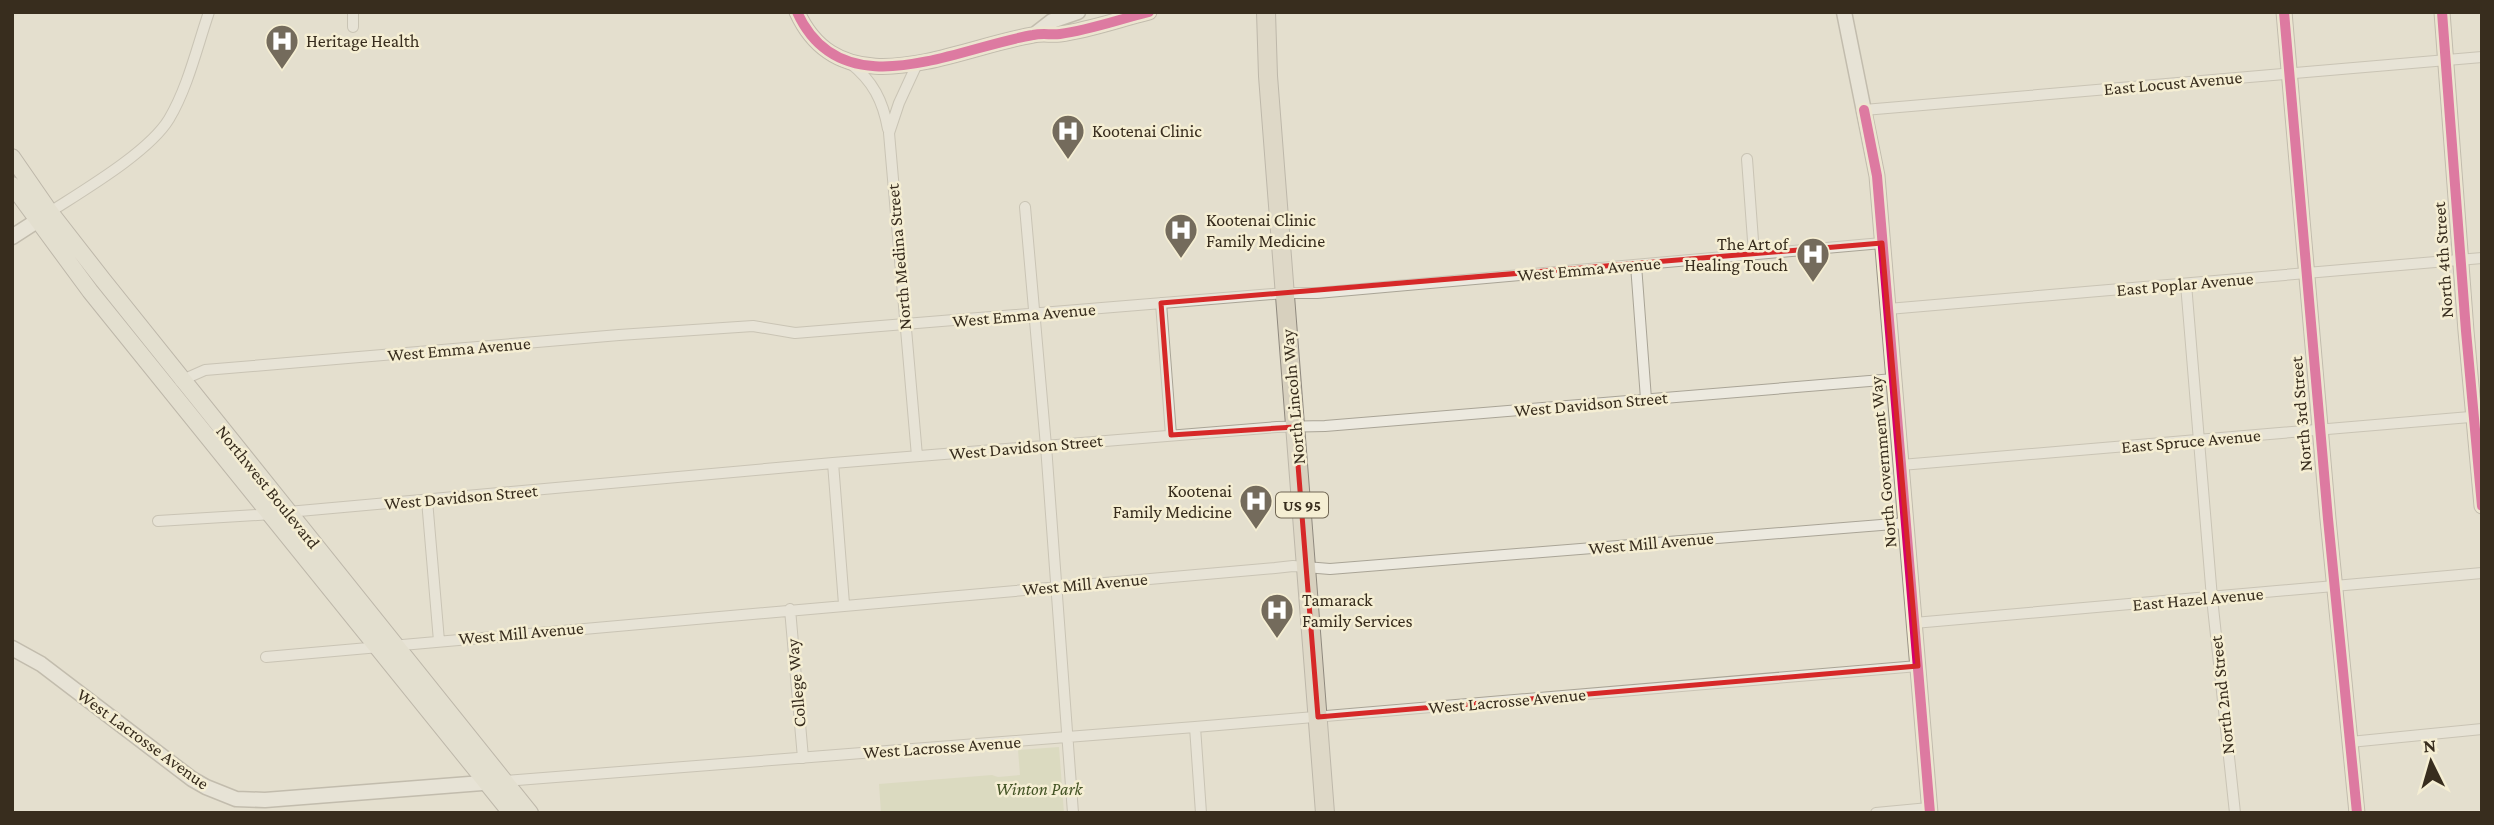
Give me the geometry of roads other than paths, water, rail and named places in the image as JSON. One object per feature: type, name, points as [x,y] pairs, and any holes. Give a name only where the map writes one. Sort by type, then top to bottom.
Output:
[{"type":"highway","name":"North Lincoln Way","points":[[1264,16],[1325,813]]},
{"type":"main road","points":[[797,12],[816,41],[834,55],[875,66],[917,64],[1034,34],[1060,34],[1149,12]]},
{"type":"main road","points":[[1034,34],[1052,21],[1078,12]]},
{"type":"main road","name":"North Government Way","points":[[1844,12],[1877,176],[1930,810]]},
{"type":"main road","name":"North 3rd Street","points":[[2284,12],[2334,587],[2357,813]]},
{"type":"main road","name":"North 4th Street","points":[[2442,12],[2460,260],[2478,416],[2482,506]]},
{"type":"main road","name":"Northwest Boulevard","points":[[12,158],[43,216],[90,291],[288,512],[530,813]]},
{"type":"main road","name":"Northwest Boulevard","points":[[12,185],[43,216]]},
{"type":"main road","points":[[12,237],[43,216]]},
{"type":"main road","name":"Northwest Boulevard","points":[[176,384],[271,514],[511,813]]},
{"type":"main road","name":"West Lacrosse Avenue","points":[[12,648],[41,664],[192,779],[236,799],[281,800],[504,782]]},
{"type":"street","points":[[43,216],[144,148],[162,129],[178,101],[209,12]]},
{"type":"street","points":[[353,12],[353,27]]},
{"type":"street","name":"East Locust Avenue","points":[[1864,110],[2482,57]]},
{"type":"street","points":[[846,60],[866,76],[874,87],[882,102],[889,133]]},
{"type":"street","name":"North Medina Street","points":[[917,64],[889,133],[918,456]]},
{"type":"street","points":[[1747,159],[1754,254]]},
{"type":"street","points":[[1025,207],[1073,813]]},
{"type":"street","name":"West Emma Avenue","points":[[176,384],[205,370],[627,334],[753,326],[796,333],[1285,293],[1317,293],[1882,243]]},
{"type":"street","name":"East Poplar Avenue","points":[[1888,309],[2482,258]]},
{"type":"street","points":[[1636,265],[1646,399]]},
{"type":"street","name":"North 2nd Street","points":[[2186,284],[2212,598],[2235,813]]},
{"type":"street","points":[[1161,303],[1171,436]]},
{"type":"street","name":"West Davidson Street","points":[[158,522],[833,463],[1894,379]]},
{"type":"street","name":"East Spruce Avenue","points":[[1901,465],[2478,416]]},
{"type":"street","points":[[833,463],[844,604]]},
{"type":"street","points":[[427,500],[439,641]]},
{"type":"street","name":"West Mill Avenue","points":[[266,657],[1293,566],[1330,569],[1906,523]]},
{"type":"street","name":"East Hazel Avenue","points":[[1914,623],[2482,573]]},
{"type":"street","name":"College Way","points":[[790,609],[803,758]]},
{"type":"street","name":"West Lacrosse Avenue","points":[[504,782],[1917,666]]},
{"type":"street","points":[[1195,727],[1201,813]]},
{"type":"street","points":[[2350,742],[2482,729]]},
{"type":"street","points":[[1876,813],[1930,810]]},
{"type":"place","name":"Heritage Health","points":[[282,71]]},
{"type":"place","name":"Kootenai Clinic","points":[[1068,161]]},
{"type":"place","name":"Kootenai Clinic Family Medicine","points":[[1181,260]]},
{"type":"place","name":"The Art of Healing Touch","points":[[1813,284]]},
{"type":"place","name":"Kootenai Family Medicine","points":[[1256,531]]},
{"type":"place","name":"Tamarack Family Services","points":[[1277,640]]},
{"type":"park label","name":"Winton Park","points":[[1039,789]]}]
